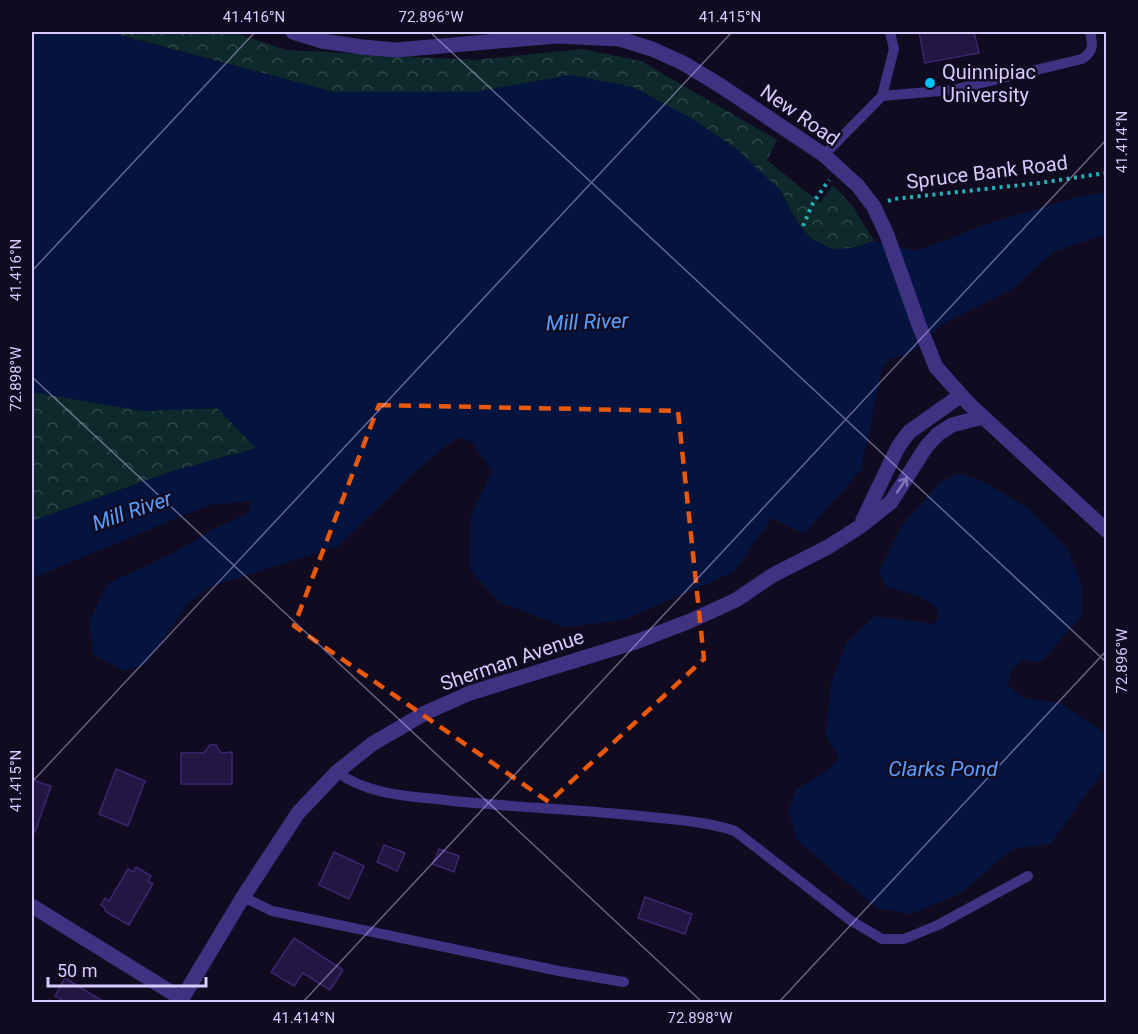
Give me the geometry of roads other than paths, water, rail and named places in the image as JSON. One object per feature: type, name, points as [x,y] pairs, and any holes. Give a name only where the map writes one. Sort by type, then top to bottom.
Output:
[{"type":"street","name":"New Road","points":[[293,32],[362,48],[396,50],[568,34],[620,39],[683,63],[721,86],[824,155],[858,186],[874,207],[887,235],[928,352],[936,367],[960,396],[1107,530]]},
{"type":"street","points":[[861,526],[898,447],[909,432],[960,396]]},
{"type":"street","name":"Sherman Avenue","points":[[181,1001],[243,897],[298,813],[336,772],[372,744],[425,713],[470,693],[638,641],[736,600],[773,575],[828,547],[861,526],[891,501],[926,447],[938,434],[952,425],[983,417]]},
{"type":"street","points":[[32,906],[181,1001]]},
{"type":"lane","points":[[824,155],[882,96],[894,49],[890,32]]},
{"type":"lane","points":[[882,96],[952,90],[1083,59],[1090,54],[1093,46],[1090,32]]},
{"type":"lane","points":[[336,772],[363,787],[409,796],[502,807],[573,809],[720,826],[735,831],[850,920],[882,939],[904,939],[938,925],[1028,876]]},
{"type":"lane","points":[[243,897],[272,910],[559,971],[624,982]]},
{"type":"water","name":"Mill River","points":[[32,32],[107,32],[334,92],[475,92],[571,75],[633,87],[696,121],[738,150],[781,191],[794,218],[810,238],[832,249],[852,248],[874,241],[917,251],[987,224],[1078,197],[1106,192],[1106,234],[1053,252],[1012,289],[946,322],[909,354],[889,359],[882,369],[861,470],[804,534],[772,518],[734,572],[622,620],[565,627],[499,602],[469,568],[470,518],[492,471],[472,442],[457,437],[412,474],[338,546],[210,587],[188,603],[146,664],[125,671],[93,654],[90,621],[107,584],[249,513],[251,501],[209,505],[32,578],[32,521],[170,472],[256,448],[217,408],[144,411],[32,392]]},
{"type":"water","name":"Clarks Pond","points":[[959,473],[988,484],[1029,509],[1067,548],[1082,587],[1082,616],[1040,662],[1023,660],[1011,670],[1008,685],[1023,698],[1060,703],[1106,734],[1106,767],[1050,844],[1012,849],[961,893],[910,914],[877,908],[797,840],[788,811],[797,789],[825,772],[839,758],[826,736],[831,683],[847,642],[875,616],[934,624],[939,616],[936,607],[918,596],[885,586],[879,571],[901,527],[940,482]]},
{"type":"place","name":"Quinnipiac University","points":[[930,83]]}]
